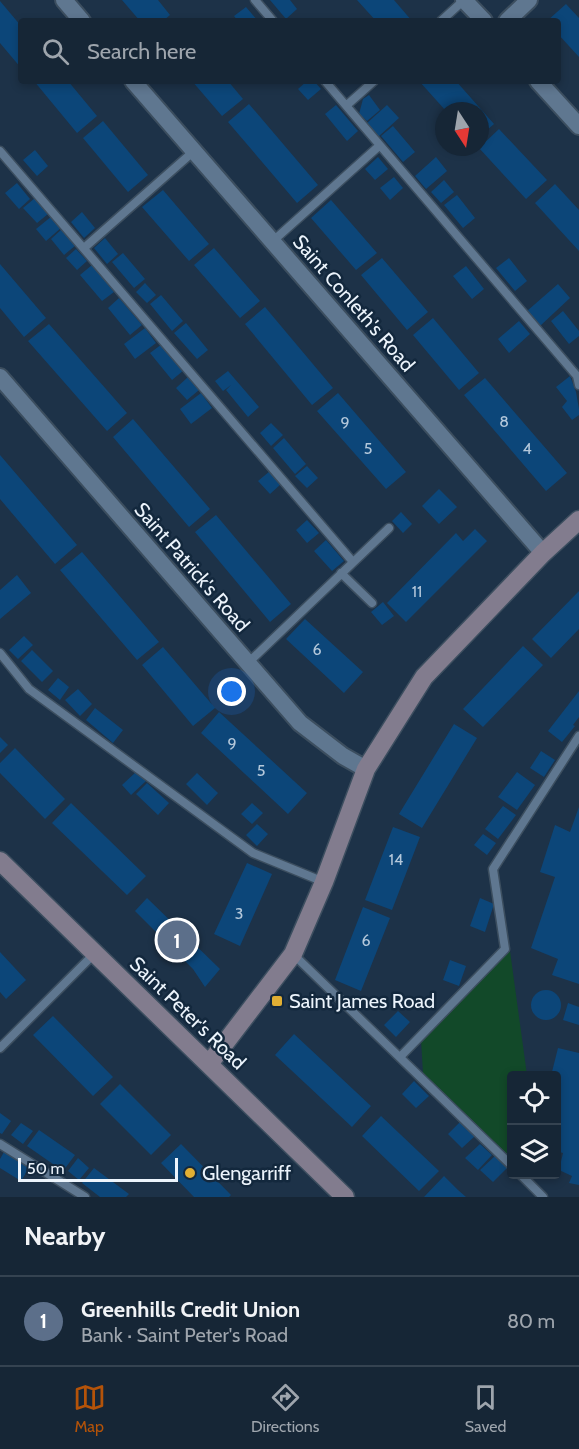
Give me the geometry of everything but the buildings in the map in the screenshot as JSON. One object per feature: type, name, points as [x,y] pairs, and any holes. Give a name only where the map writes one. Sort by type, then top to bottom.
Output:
[{"type":"street","points":[[64,0],[79,18]]},
{"type":"street","points":[[464,0],[481,18]]},
{"type":"street","points":[[510,18],[529,0]]},
{"type":"street","name":"Saint Conleth's Road","points":[[136,84],[543,553]]},
{"type":"street","points":[[541,84],[579,126]]},
{"type":"street","name":"Saint Patrick's Road","points":[[0,377],[300,723],[343,756],[366,769]]},
{"type":"street","points":[[210,1064],[293,954],[324,882],[366,769],[424,677],[543,553],[579,520]]},
{"type":"street","name":"Saint Peter's Road","points":[[0,861],[345,1197]]},
{"type":"lane","points":[[255,0],[270,18]]},
{"type":"lane","points":[[444,18],[464,0]]},
{"type":"lane","points":[[328,84],[578,378]]},
{"type":"lane","points":[[347,105],[371,84]]},
{"type":"lane","points":[[273,241],[379,146]]},
{"type":"lane","points":[[0,151],[353,562]]},
{"type":"lane","points":[[84,248],[194,151]]},
{"type":"lane","points":[[247,664],[388,528]]},
{"type":"lane","points":[[342,573],[372,603]]},
{"type":"lane","points":[[0,653],[29,689],[253,853],[324,882]]},
{"type":"lane","points":[[400,1058],[505,949],[493,868],[579,736]]},
{"type":"lane","points":[[0,1048],[95,953]]},
{"type":"lane","points":[[293,954],[507,1161]]},
{"type":"lane","points":[[0,1144],[85,1197]]},
{"type":"lane","points":[[525,1179],[543,1197]]},
{"type":"green space","points":[[510,951],[526,1071],[507,1071],[507,1154],[423,1073],[421,1040]]},
{"type":"place","name":"Greenhills Credit Union","points":[[177,940]]},
{"type":"place","name":"Saint James Road","points":[[277,1001]]},
{"type":"place","name":"Glengarriff","points":[[190,1173]]}]
